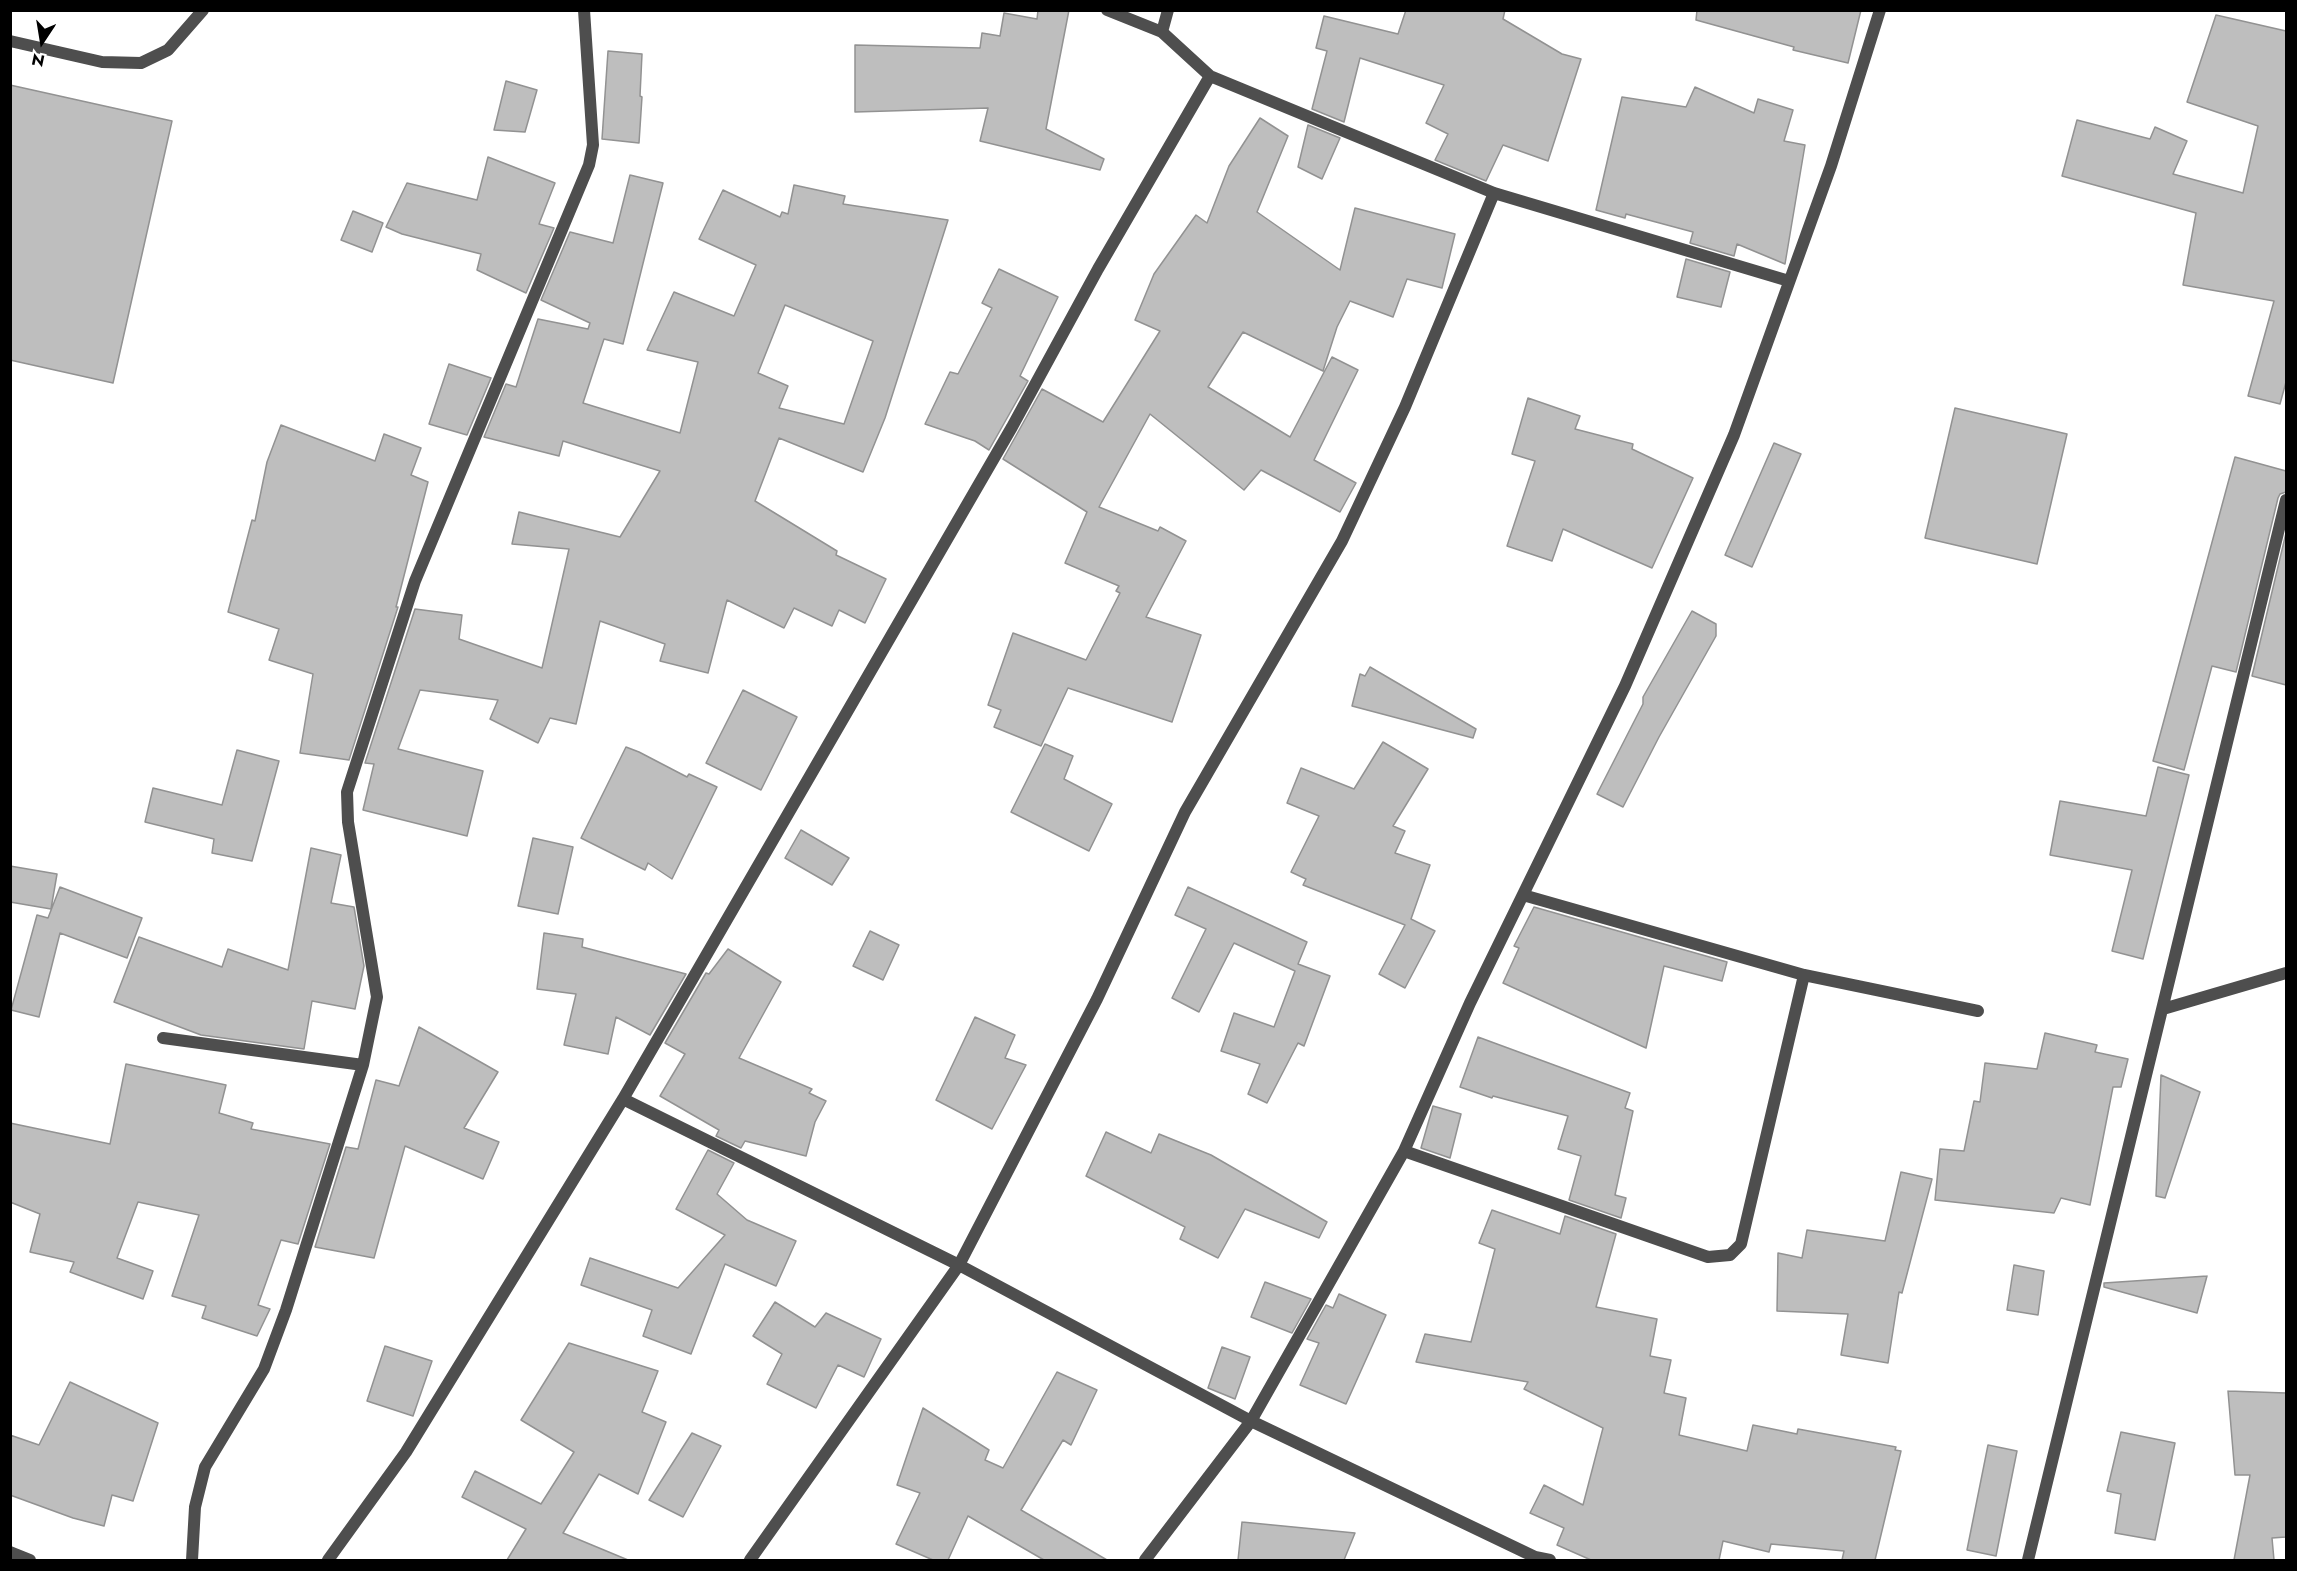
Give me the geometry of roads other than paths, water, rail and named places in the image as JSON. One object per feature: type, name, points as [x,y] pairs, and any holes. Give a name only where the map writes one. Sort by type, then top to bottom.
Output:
[{"type":"street","points":[[10,41],[102,62],[141,63],[168,50],[203,10]]},
{"type":"street","points":[[192,1560],[195,1507],[205,1467],[264,1369],[286,1310],[363,1065],[377,996],[348,822],[347,792],[415,581],[589,165],[593,145],[584,10]]},
{"type":"street","points":[[1107,10],[1162,32],[1210,76],[1494,194],[1789,281]]},
{"type":"street","points":[[1162,32],[1168,10]]},
{"type":"street","points":[[1145,1560],[1251,1421],[1404,1151],[1470,1003],[1629,675],[1734,435],[1831,166],[1880,10]]},
{"type":"street","points":[[328,1560],[406,1452],[623,1099],[1012,427],[1098,269],[1210,76]]},
{"type":"street","points":[[750,1560],[959,1265],[1097,999],[1185,812],[1342,541],[1405,407],[1494,194]]},
{"type":"street","points":[[2028,1560],[2286,500]]},
{"type":"street","points":[[1523,894],[1804,975],[1978,1011]]},
{"type":"street","points":[[2163,1009],[2286,974]]},
{"type":"street","points":[[1404,1151],[1708,1257],[1730,1255],[1741,1244],[1804,975]]},
{"type":"street","points":[[163,1038],[363,1065]]},
{"type":"street","points":[[623,1099],[959,1265],[1251,1421],[1534,1558],[1550,1560]]},
{"type":"street","points":[[10,1552],[30,1560]]}]
